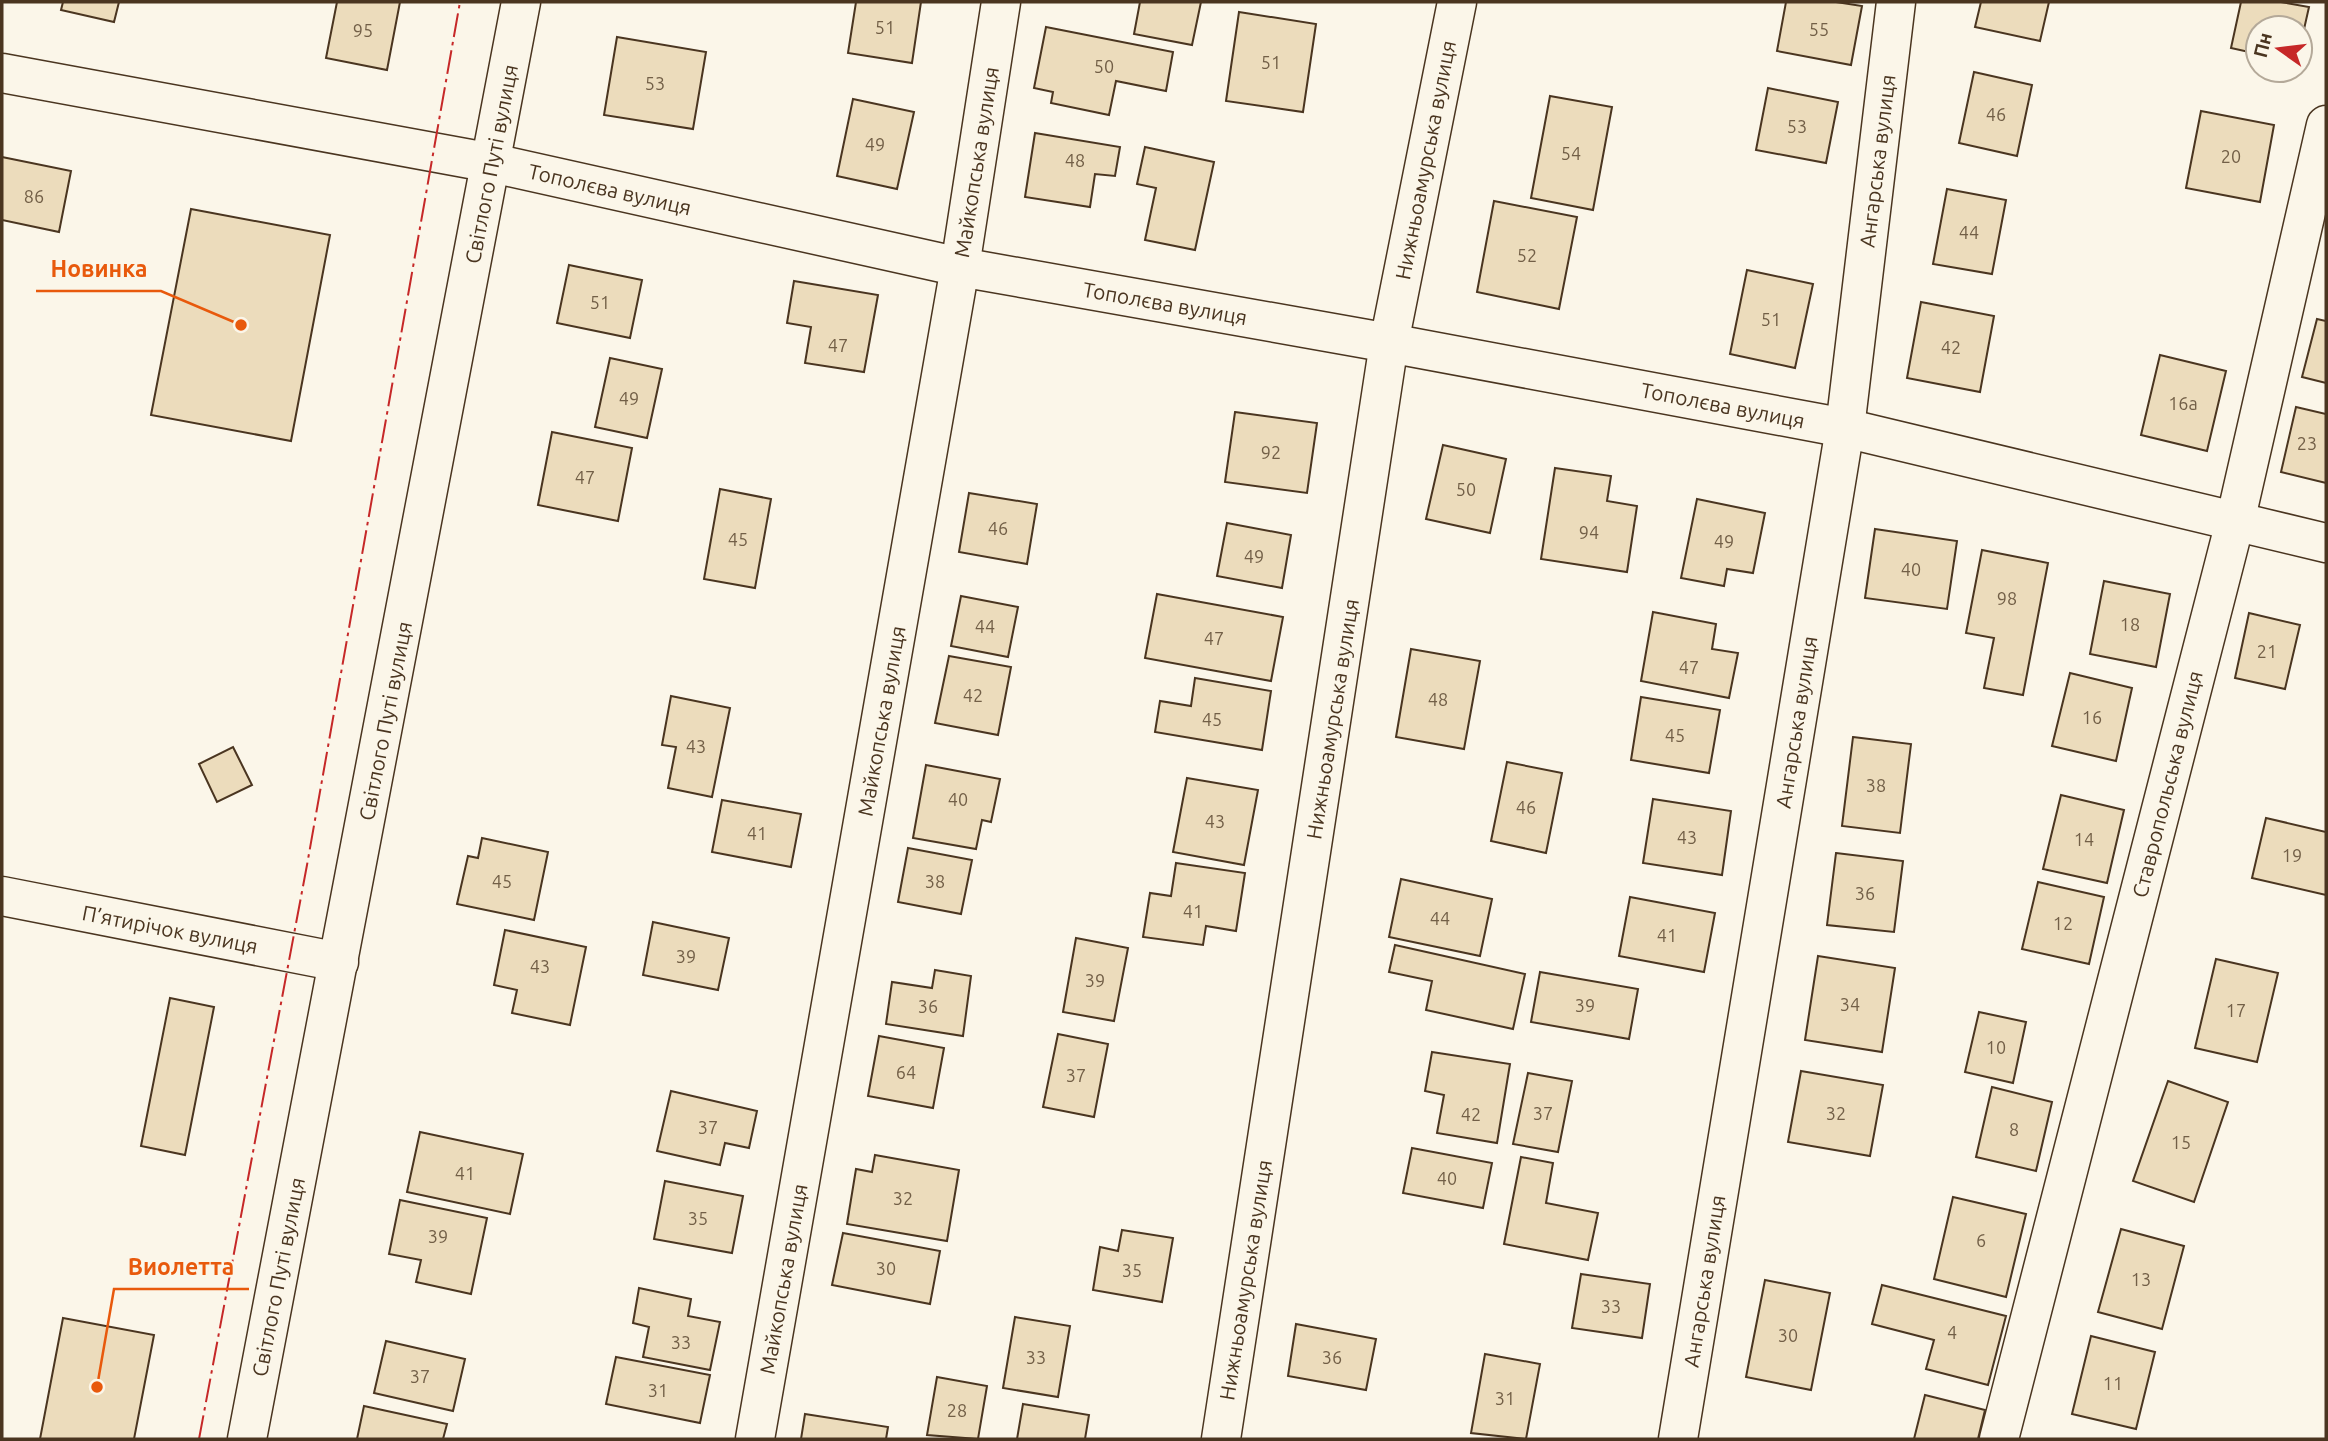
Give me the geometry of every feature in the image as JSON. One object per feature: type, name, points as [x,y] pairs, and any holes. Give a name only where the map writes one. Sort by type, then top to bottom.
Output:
[{"type":"street","name":"Світлого Путі вулиця","points":[[247,1439],[521,2]]},
{"type":"street","name":"Майкопська вулиця","points":[[755,1439],[960,267],[1002,2]]},
{"type":"street","name":"Нижньоамурська вулиця","points":[[1221,1439],[1389,343],[1457,2]]},
{"type":"street","name":"Ангарська вулиця","points":[[1678,1439],[1845,428],[1896,2]]},
{"type":"street","name":"Тополєва вулиця","points":[[2,73],[492,163],[960,267],[1845,428],[2326,543]]},
{"type":"street","name":"Ставропольська вулиця","points":[[1998,1439],[2235,522],[2326,125]]},
{"type":"street","name":"П’ятирічок вулиця","points":[[2,896],[339,962]]},
{"type":"building","points":[[63,2],[119,2],[114,22],[61,10]]},
{"type":"building","points":[[337,2],[400,2],[387,70],[326,58]]},
{"type":"building","points":[[856,2],[921,2],[912,63],[848,53]]},
{"type":"building","points":[[1140,2],[1201,2],[1192,45],[1134,34]]},
{"type":"building","points":[[1786,2],[1836,2],[1862,6],[1851,65],[1777,51]]},
{"type":"building","points":[[1981,2],[2049,2],[2040,41],[1975,27]]},
{"type":"building","points":[[2241,2],[2281,2],[2309,7],[2307,14],[2244,14],[2244,51],[2231,48]]},
{"type":"building","points":[[1239,12],[1316,24],[1303,112],[1226,101]]},
{"type":"building","points":[[1046,27],[1173,52],[1166,91],[1116,81],[1109,115],[1051,103],[1053,92],[1034,88]]},
{"type":"building","points":[[617,37],[706,52],[693,129],[604,115]]},
{"type":"building","points":[[1974,72],[2032,85],[2017,156],[1959,143]]},
{"type":"building","points":[[1768,88],[1838,102],[1826,163],[1756,150]]},
{"type":"building","points":[[1550,96],[1612,107],[1593,210],[1531,198]]},
{"type":"building","points":[[853,99],[914,112],[897,189],[837,176]]},
{"type":"building","points":[[2201,111],[2274,125],[2260,202],[2186,188]]},
{"type":"building","points":[[1035,133],[1120,147],[1115,176],[1095,174],[1090,207],[1025,197]]},
{"type":"building","points":[[1145,147],[1214,162],[1195,250],[1145,240],[1156,188],[1137,184]]},
{"type":"building","points":[[2,157],[71,171],[59,232],[2,220]]},
{"type":"building","points":[[1947,189],[2006,200],[1992,274],[1933,264]]},
{"type":"building","points":[[1494,201],[1577,217],[1559,309],[1477,292]]},
{"type":"building","points":[[191,209],[330,235],[291,441],[151,415]]},
{"type":"building","points":[[569,265],[642,280],[630,338],[557,323]]},
{"type":"building","points":[[1747,270],[1813,284],[1795,368],[1730,354]]},
{"type":"building","points":[[794,281],[878,295],[864,372],[805,363],[811,327],[787,323]]},
{"type":"building","points":[[1921,302],[1994,316],[1980,392],[1907,378]]},
{"type":"building","points":[[2317,319],[2326,321],[2326,383],[2302,377]]},
{"type":"building","points":[[2160,355],[2226,371],[2207,451],[2141,435]]},
{"type":"building","points":[[610,358],[662,369],[647,438],[595,427]]},
{"type":"building","points":[[2296,407],[2326,414],[2326,483],[2281,472]]},
{"type":"building","points":[[1235,412],[1317,423],[1307,493],[1225,482]]},
{"type":"building","points":[[552,432],[632,448],[618,521],[538,505]]},
{"type":"building","points":[[1443,445],[1506,459],[1490,533],[1426,519]]},
{"type":"building","points":[[1555,468],[1611,476],[1607,501],[1637,506],[1627,572],[1541,559]]},
{"type":"building","points":[[720,489],[771,499],[755,588],[704,579]]},
{"type":"building","points":[[969,493],[1037,504],[1027,564],[959,552]]},
{"type":"building","points":[[1697,499],[1765,513],[1753,573],[1727,569],[1724,586],[1681,578]]},
{"type":"building","points":[[1227,523],[1291,535],[1282,588],[1217,576]]},
{"type":"building","points":[[1875,529],[1957,541],[1947,609],[1865,598]]},
{"type":"building","points":[[1982,550],[2048,563],[2023,695],[1984,688],[1994,638],[1966,633]]},
{"type":"building","points":[[2104,581],[2170,594],[2156,667],[2090,654]]},
{"type":"building","points":[[1157,594],[1283,617],[1271,681],[1145,658]]},
{"type":"building","points":[[961,596],[1018,607],[1008,657],[951,646]]},
{"type":"building","points":[[1653,612],[1716,624],[1712,649],[1738,653],[1729,698],[1641,681]]},
{"type":"building","points":[[2249,613],[2300,625],[2285,689],[2235,678]]},
{"type":"building","points":[[1411,649],[1480,661],[1464,749],[1396,737]]},
{"type":"building","points":[[949,656],[1011,667],[998,735],[935,723]]},
{"type":"building","points":[[2070,673],[2132,688],[2116,761],[2052,746]]},
{"type":"building","points":[[1195,678],[1271,691],[1262,750],[1155,732],[1160,701],[1191,706]]},
{"type":"building","points":[[671,696],[730,708],[712,797],[668,788],[676,747],[662,745]]},
{"type":"building","points":[[1641,697],[1720,710],[1709,773],[1631,760]]},
{"type":"building","points":[[1853,737],[1911,744],[1900,833],[1842,826]]},
{"type":"building","points":[[233,747],[252,785],[217,802],[199,764]]},
{"type":"building","points":[[1507,762],[1562,773],[1546,853],[1491,841]]},
{"type":"building","points":[[926,765],[1000,779],[991,822],[982,820],[976,849],[913,838]]},
{"type":"building","points":[[1187,778],[1258,790],[1244,865],[1173,852]]},
{"type":"building","points":[[2061,795],[2124,810],[2107,883],[2043,869]]},
{"type":"building","points":[[1653,799],[1731,811],[1722,875],[1643,863]]},
{"type":"building","points":[[722,800],[801,814],[791,867],[712,852]]},
{"type":"building","points":[[2266,818],[2326,832],[2326,895],[2252,878]]},
{"type":"building","points":[[482,838],[548,852],[534,920],[457,904],[468,856],[478,858]]},
{"type":"building","points":[[908,848],[972,860],[961,914],[898,902]]},
{"type":"building","points":[[1836,853],[1903,861],[1894,932],[1827,925]]},
{"type":"building","points":[[1176,863],[1245,873],[1236,931],[1206,926],[1203,945],[1143,937],[1150,893],[1171,896]]},
{"type":"building","points":[[1401,879],[1492,899],[1480,956],[1389,937]]},
{"type":"building","points":[[2038,882],[2104,897],[2089,964],[2022,949]]},
{"type":"building","points":[[1630,897],[1715,913],[1704,972],[1619,956]]},
{"type":"building","points":[[653,922],[729,938],[718,990],[643,975]]},
{"type":"building","points":[[505,930],[586,947],[570,1025],[512,1013],[517,990],[494,985]]},
{"type":"building","points":[[1076,938],[1128,948],[1114,1021],[1063,1012]]},
{"type":"building","points":[[1395,945],[1525,974],[1513,1029],[1426,1010],[1432,981],[1389,972]]},
{"type":"building","points":[[1818,956],[1895,968],[1882,1052],[1805,1040]]},
{"type":"building","points":[[2216,959],[2278,973],[2257,1062],[2195,1048]]},
{"type":"building","points":[[935,970],[971,976],[963,1036],[886,1024],[892,982],[932,988]]},
{"type":"building","points":[[1540,972],[1638,989],[1629,1039],[1531,1022]]},
{"type":"building","points":[[170,998],[214,1007],[185,1155],[141,1146]]},
{"type":"building","points":[[1979,1012],[2026,1022],[2013,1083],[1965,1072]]},
{"type":"building","points":[[1058,1034],[1108,1044],[1094,1117],[1043,1107]]},
{"type":"building","points":[[879,1036],[944,1048],[933,1108],[868,1096]]},
{"type":"building","points":[[1432,1052],[1510,1064],[1497,1143],[1437,1133],[1444,1095],[1425,1091]]},
{"type":"building","points":[[1801,1071],[1883,1085],[1870,1156],[1788,1142]]},
{"type":"building","points":[[1528,1073],[1572,1081],[1558,1152],[1513,1144]]},
{"type":"building","points":[[2168,1081],[2228,1102],[2194,1202],[2133,1181]]},
{"type":"building","points":[[1992,1087],[2052,1102],[2036,1171],[1976,1157]]},
{"type":"building","points":[[671,1091],[757,1111],[749,1148],[725,1143],[720,1165],[657,1151]]},
{"type":"building","points":[[420,1132],[523,1154],[510,1214],[407,1192]]},
{"type":"building","points":[[1412,1148],[1492,1163],[1483,1208],[1403,1193]]},
{"type":"building","points":[[875,1155],[959,1170],[947,1241],[847,1224],[856,1169],[872,1172]]},
{"type":"building","points":[[1521,1157],[1553,1163],[1546,1203],[1598,1213],[1588,1260],[1504,1244]]},
{"type":"building","points":[[665,1181],[743,1196],[732,1253],[654,1239]]},
{"type":"building","points":[[1953,1197],[2026,1214],[2006,1297],[1934,1279]]},
{"type":"building","points":[[400,1200],[487,1218],[471,1294],[416,1282],[421,1260],[389,1254]]},
{"type":"building","points":[[2121,1229],[2184,1246],[2162,1329],[2098,1312]]},
{"type":"building","points":[[1122,1230],[1173,1238],[1162,1302],[1093,1290],[1100,1247],[1118,1251]]},
{"type":"building","points":[[843,1233],[940,1251],[930,1304],[832,1285]]},
{"type":"building","points":[[1581,1274],[1650,1284],[1642,1338],[1572,1328]]},
{"type":"building","points":[[1765,1280],[1830,1293],[1811,1390],[1746,1377]]},
{"type":"building","points":[[1882,1285],[2006,1316],[1988,1385],[1926,1369],[1934,1340],[1872,1324]]},
{"type":"building","points":[[639,1288],[691,1299],[688,1316],[720,1322],[710,1370],[643,1357],[649,1327],[633,1323]]},
{"type":"building","points":[[1015,1317],[1070,1326],[1058,1397],[1003,1388]]},
{"type":"building","points":[[63,1318],[154,1335],[134,1439],[40,1439]]},
{"type":"building","points":[[1296,1324],[1376,1339],[1366,1390],[1288,1376]]},
{"type":"building","points":[[2091,1336],[2155,1352],[2136,1429],[2072,1414]]},
{"type":"building","points":[[386,1341],[465,1359],[453,1411],[374,1393]]},
{"type":"building","points":[[1485,1354],[1540,1364],[1526,1439],[1471,1433]]},
{"type":"building","points":[[616,1357],[710,1375],[700,1423],[606,1404]]},
{"type":"building","points":[[937,1377],[987,1386],[978,1439],[927,1435]]},
{"type":"building","points":[[1925,1395],[1985,1410],[1978,1439],[1914,1439]]},
{"type":"building","points":[[1023,1404],[1089,1415],[1085,1439],[1017,1439]]},
{"type":"building","points":[[364,1406],[447,1424],[443,1439],[357,1439]]},
{"type":"building","points":[[805,1414],[888,1427],[886,1439],[801,1439]]},
{"type":"power","points":[[199,1439],[307,865],[460,2]]},
{"type":"place","name":"Новинка","points":[[241,325]]},
{"type":"place","name":"Виолетта","points":[[97,1387]]}]
